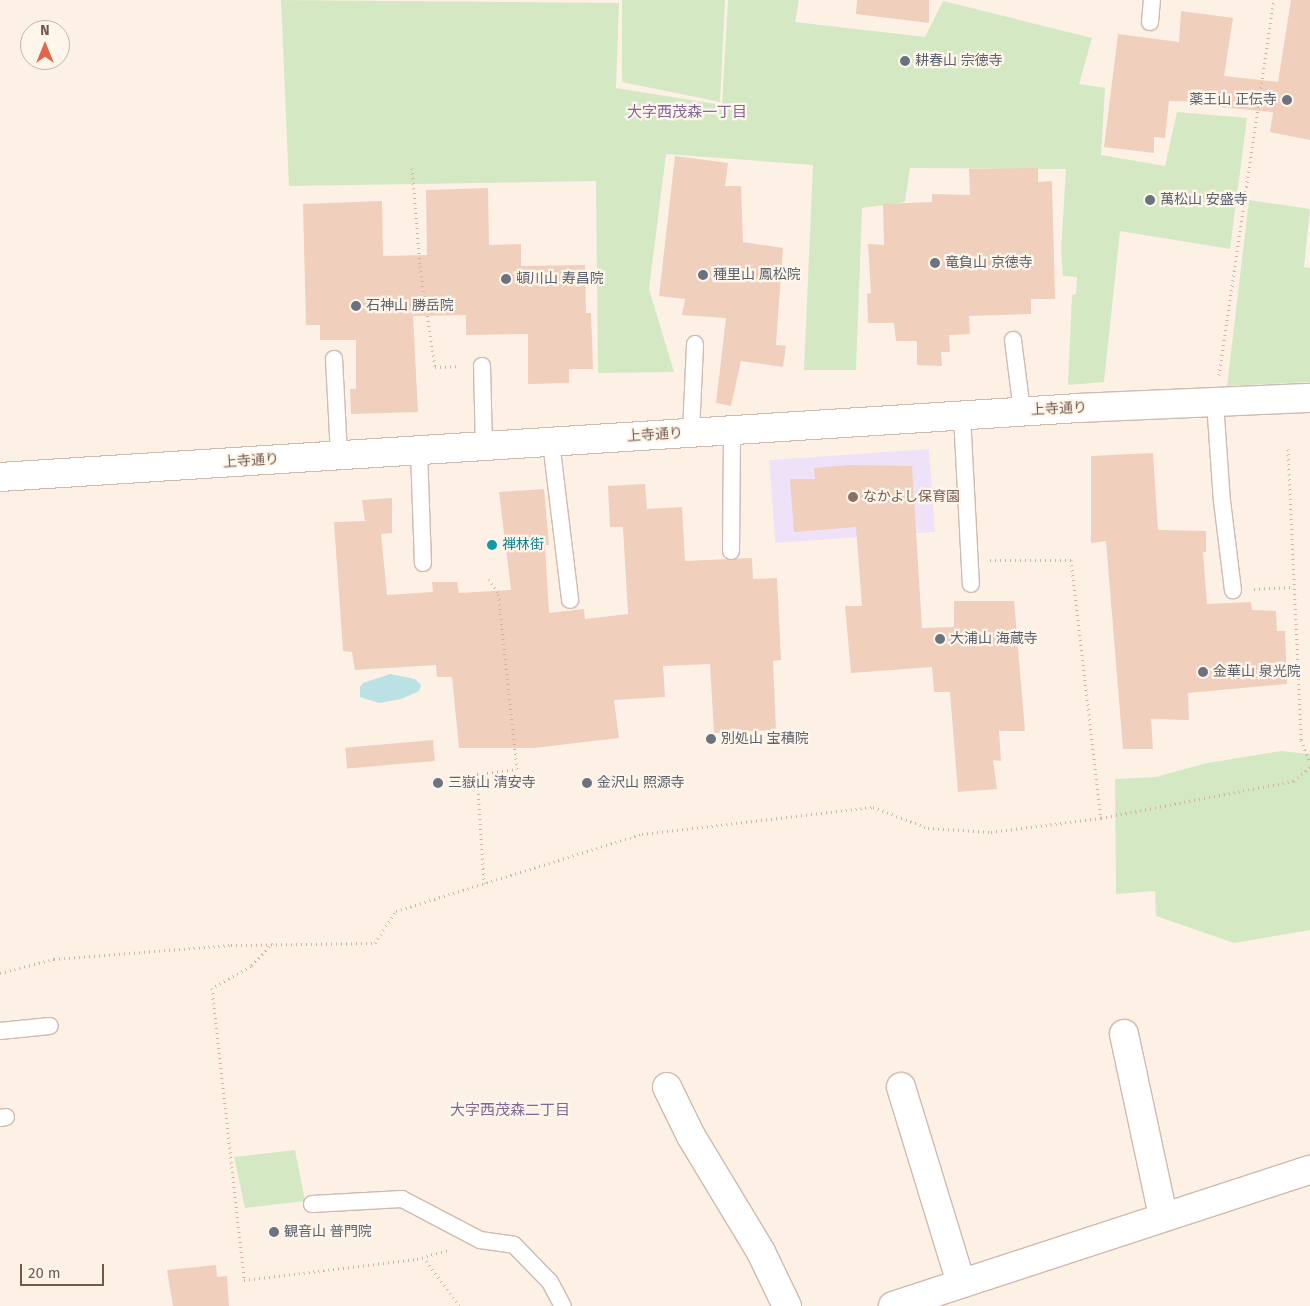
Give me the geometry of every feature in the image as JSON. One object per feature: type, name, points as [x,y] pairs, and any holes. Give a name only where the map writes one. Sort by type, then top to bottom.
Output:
[{"type":"street","name":"上寺通り","points":[[0,477],[962,415],[1310,398]]},
{"type":"street","points":[[1124,1034],[1163,1216]]},
{"type":"street","points":[[667,1087],[692,1136],[761,1252],[787,1306]]},
{"type":"street","points":[[901,1088],[961,1283]]},
{"type":"street","points":[[893,1306],[1163,1216],[1310,1170]]},
{"type":"lane","points":[[1150,22],[1152,0]]},
{"type":"lane","points":[[1013,340],[1022,412]]},
{"type":"lane","points":[[691,433],[695,344]]},
{"type":"lane","points":[[334,359],[339,455]]},
{"type":"lane","points":[[482,366],[484,446]]},
{"type":"lane","points":[[1215,402],[1222,501],[1233,590]]},
{"type":"lane","points":[[962,415],[971,584]]},
{"type":"lane","points":[[731,551],[732,430]]},
{"type":"lane","points":[[551,442],[570,600]]},
{"type":"lane","points":[[419,450],[423,563]]},
{"type":"lane","points":[[0,1032],[50,1026]]},
{"type":"lane","points":[[312,1204],[402,1199],[480,1240],[514,1245],[550,1282],[563,1306]]},
{"type":"path","points":[[1215,402],[1274,0]]},
{"type":"path","points":[[412,168],[420,266],[436,367],[482,366]]},
{"type":"path","points":[[1288,449],[1301,740],[1310,762]]},
{"type":"path","points":[[970,560],[1071,560],[1101,818]]},
{"type":"path","points":[[484,884],[477,774],[517,769],[498,592],[489,579]]},
{"type":"path","points":[[1233,590],[1293,587]]},
{"type":"path","points":[[0,974],[54,959],[273,943],[374,943],[396,911],[642,834],[872,807],[928,828],[990,832],[1101,818],[1294,781],[1310,767]]},
{"type":"path","points":[[273,943],[251,966],[212,988],[244,1280],[417,1259],[480,1240]]},
{"type":"path","points":[[426,1261],[459,1306]]},
{"type":"shaded area","name":"なかよし保育園","points":[[929,449],[935,532],[775,543],[769,460]]},
{"type":"green space","points":[[281,0],[619,3],[616,88],[722,105],[728,0],[799,0],[795,22],[925,37],[943,1],[1092,38],[1079,84],[1105,88],[1101,155],[1165,166],[1177,112],[1247,118],[1230,249],[1120,231],[1104,382],[1068,385],[1072,295],[1076,294],[1077,277],[1063,276],[1061,250],[1066,169],[910,168],[905,202],[862,208],[856,370],[804,370],[813,165],[666,154],[649,289],[674,372],[598,373],[596,181],[289,186]]},
{"type":"green space","points":[[622,0],[725,0],[720,102],[622,82]]},
{"type":"green space","points":[[1249,200],[1310,209],[1304,267],[1310,268],[1310,382],[1227,386]]},
{"type":"green space","points":[[1281,751],[1310,754],[1310,930],[1234,943],[1156,916],[1155,891],[1116,894],[1115,779],[1156,777],[1207,763]]},
{"type":"green space","points":[[295,1150],[305,1201],[245,1208],[234,1157]]},
{"type":"water","points":[[390,674],[415,679],[421,685],[419,691],[401,699],[379,703],[360,697],[360,687],[363,683]]},
{"type":"building","points":[[857,0],[929,0],[929,23],[856,14]]},
{"type":"building","points":[[1291,0],[1310,0],[1310,140],[1270,132],[1273,112],[1219,107],[1219,102],[1169,101],[1165,138],[1154,137],[1154,153],[1104,147],[1118,34],[1179,42],[1181,11],[1233,18],[1224,76],[1278,82]]},
{"type":"building","points":[[675,156],[728,163],[725,186],[741,186],[743,242],[783,248],[776,345],[786,346],[783,367],[741,361],[731,406],[716,403],[726,318],[682,315],[685,299],[659,296]]},
{"type":"building","points":[[1038,168],[1038,182],[1052,181],[1055,299],[1031,299],[1031,314],[969,316],[970,334],[949,335],[950,352],[941,352],[942,366],[917,365],[917,341],[896,341],[894,323],[868,323],[867,294],[871,293],[868,244],[884,245],[883,204],[932,202],[932,194],[970,195],[969,169]]},
{"type":"building","points":[[488,188],[489,245],[521,244],[521,266],[585,265],[586,313],[591,313],[593,369],[569,369],[569,383],[528,384],[528,334],[466,335],[466,315],[413,316],[418,412],[351,414],[350,389],[356,389],[356,340],[320,340],[320,325],[306,325],[303,204],[382,201],[383,256],[427,255],[426,190]]},
{"type":"building","points":[[1153,453],[1158,530],[1206,531],[1206,552],[1203,552],[1207,604],[1251,602],[1252,610],[1276,611],[1277,631],[1285,631],[1287,684],[1188,693],[1189,720],[1151,719],[1153,749],[1123,749],[1106,541],[1091,543],[1091,456]]},
{"type":"building","points":[[849,465],[912,466],[922,628],[954,627],[954,601],[1014,601],[1025,731],[999,731],[1001,761],[993,760],[997,789],[958,792],[950,692],[934,692],[932,667],[851,673],[845,606],[862,606],[856,527],[794,532],[790,479],[815,479],[814,468]]},
{"type":"building","points":[[645,484],[647,509],[682,507],[685,561],[752,558],[753,579],[777,578],[781,660],[773,661],[776,730],[714,733],[710,664],[663,666],[665,697],[614,700],[619,738],[534,748],[459,748],[452,677],[437,677],[436,665],[355,670],[352,652],[343,651],[334,522],[365,521],[362,500],[392,498],[392,533],[381,534],[387,595],[433,592],[432,582],[457,582],[459,593],[511,590],[499,492],[544,489],[549,545],[545,545],[549,613],[584,609],[585,619],[628,614],[623,527],[610,527],[608,486]]},
{"type":"building","points":[[433,740],[435,761],[347,769],[345,748]]},
{"type":"building","points":[[216,1265],[217,1277],[227,1276],[229,1306],[173,1306],[167,1270]]},
{"type":"place","name":"耕春山 宗徳寺","points":[[905,61]]},
{"type":"place","name":"薬王山 正伝寺","points":[[1287,100]]},
{"type":"place","name":"萬松山 安盛寺","points":[[1150,200]]},
{"type":"place","name":"竜負山 京徳寺","points":[[935,263]]},
{"type":"place","name":"種里山 鳳松院","points":[[703,275]]},
{"type":"place","name":"頓川山 寿昌院","points":[[506,279]]},
{"type":"place","name":"石神山 勝岳院","points":[[356,306]]},
{"type":"place","name":"なかよし保育園","points":[[853,497]]},
{"type":"place","name":"禅林街","points":[[492,545]]},
{"type":"place","name":"大浦山 海蔵寺","points":[[940,639]]},
{"type":"place","name":"金華山 泉光院","points":[[1203,672]]},
{"type":"place","name":"別処山 宝積院","points":[[711,739]]},
{"type":"place","name":"三嶽山 清安寺","points":[[438,783]]},
{"type":"place","name":"金沢山 照源寺","points":[[587,783]]},
{"type":"place","name":"観音山 普門院","points":[[274,1232]]},
{"type":"district","name":"大字西茂森一丁目","points":[[687,113]]},
{"type":"district","name":"大字西茂森二丁目","points":[[510,1111]]}]
